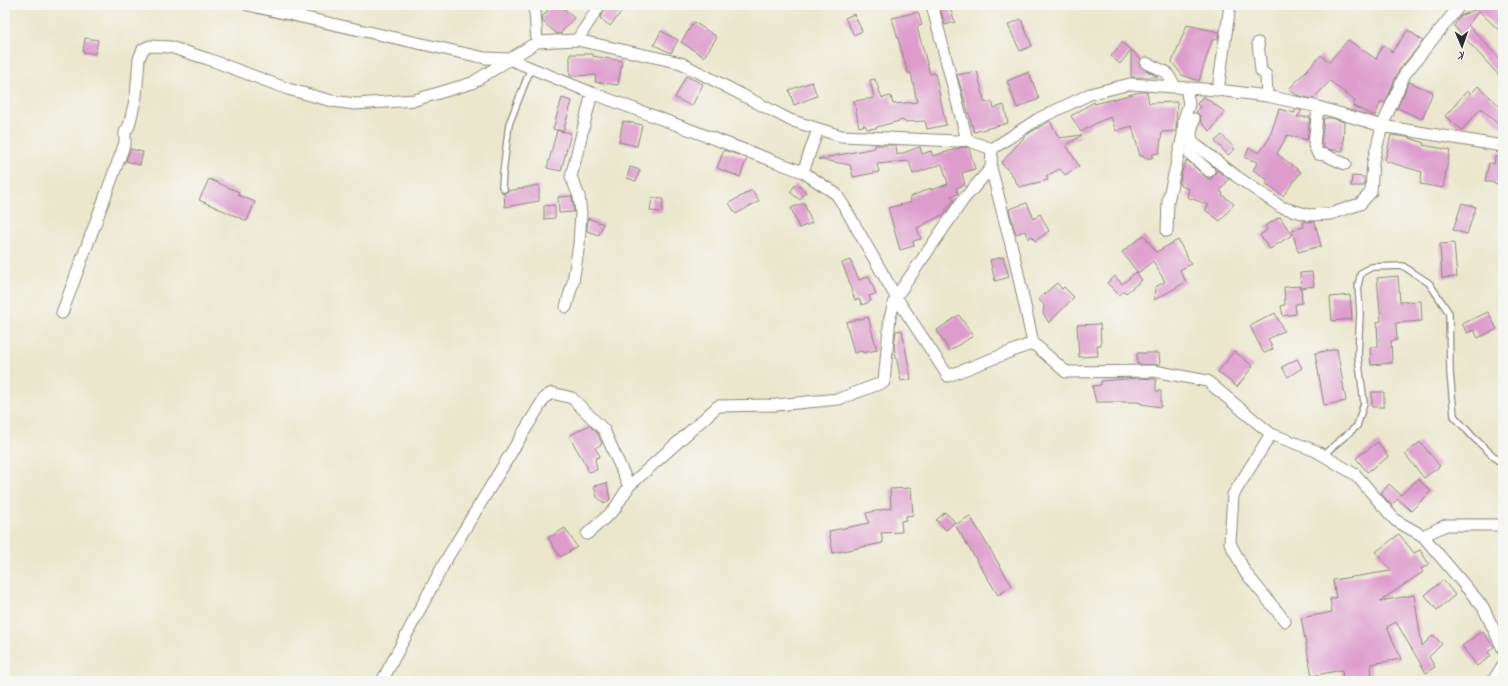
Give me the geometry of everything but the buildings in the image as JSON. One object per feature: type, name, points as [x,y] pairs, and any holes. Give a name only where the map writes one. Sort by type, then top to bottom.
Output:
[{"type":"street","points":[[248,5],[264,7],[486,58],[509,59],[592,93],[803,172],[836,194],[896,297],[948,376],[1033,343]]},
{"type":"street","points":[[532,5],[535,12],[537,42]]},
{"type":"street","points":[[577,40],[600,5]]},
{"type":"street","points":[[932,5],[967,140]]},
{"type":"street","points":[[1218,90],[1230,5]]},
{"type":"street","points":[[1189,140],[1236,176],[1281,207],[1309,215],[1330,214],[1360,204],[1371,192],[1373,162],[1382,126],[1405,74],[1458,6]]},
{"type":"street","points":[[62,313],[125,143],[125,132],[129,126],[136,96],[139,59],[143,49],[150,46],[170,47],[208,59],[288,89],[355,104],[414,100],[429,96],[472,83],[537,42],[577,40],[681,63],[790,120],[841,136],[956,141],[967,140],[992,149]]},
{"type":"street","points":[[1258,43],[1261,71],[1266,75],[1267,96]]},
{"type":"street","points":[[1146,63],[1166,72],[1181,87],[1189,104],[1184,119],[1189,140],[1190,154],[1209,171]]},
{"type":"street","points":[[992,149],[1038,119],[1090,94],[1130,84],[1218,90],[1267,96],[1318,107],[1382,126],[1503,146]]},
{"type":"street","points":[[566,307],[573,282],[579,244],[581,213],[579,196],[571,177],[592,93]]},
{"type":"street","points":[[1318,107],[1314,145],[1318,154],[1325,155],[1345,164]]},
{"type":"street","points":[[1167,231],[1168,201],[1191,134],[1194,119]]},
{"type":"street","points":[[803,172],[818,129]]},
{"type":"street","points":[[992,149],[991,168],[1015,260],[1033,343],[1066,372],[1154,371],[1208,381],[1271,434],[1316,451],[1356,475],[1395,520],[1423,536],[1483,607],[1503,649]]},
{"type":"street","points":[[587,534],[614,510],[629,486],[718,406],[776,405],[838,399],[884,382],[890,316],[896,297],[962,200],[991,168]]},
{"type":"street","points":[[382,681],[446,560],[546,397],[552,393],[572,398],[604,430],[629,486]]},
{"type":"street","points":[[1271,434],[1233,495],[1230,543],[1245,572],[1284,621]]},
{"type":"street","points":[[1423,536],[1446,525],[1503,525]]},
{"type":"street","points":[[1493,681],[1503,665]]},
{"type":"lane","points":[[504,189],[502,186],[503,172],[509,124],[531,68]]},
{"type":"lane","points":[[1323,455],[1357,426],[1364,403],[1358,356],[1360,314],[1358,285],[1361,273],[1372,266],[1403,266],[1429,283],[1449,313],[1450,373],[1454,416],[1473,437],[1503,465]]}]
